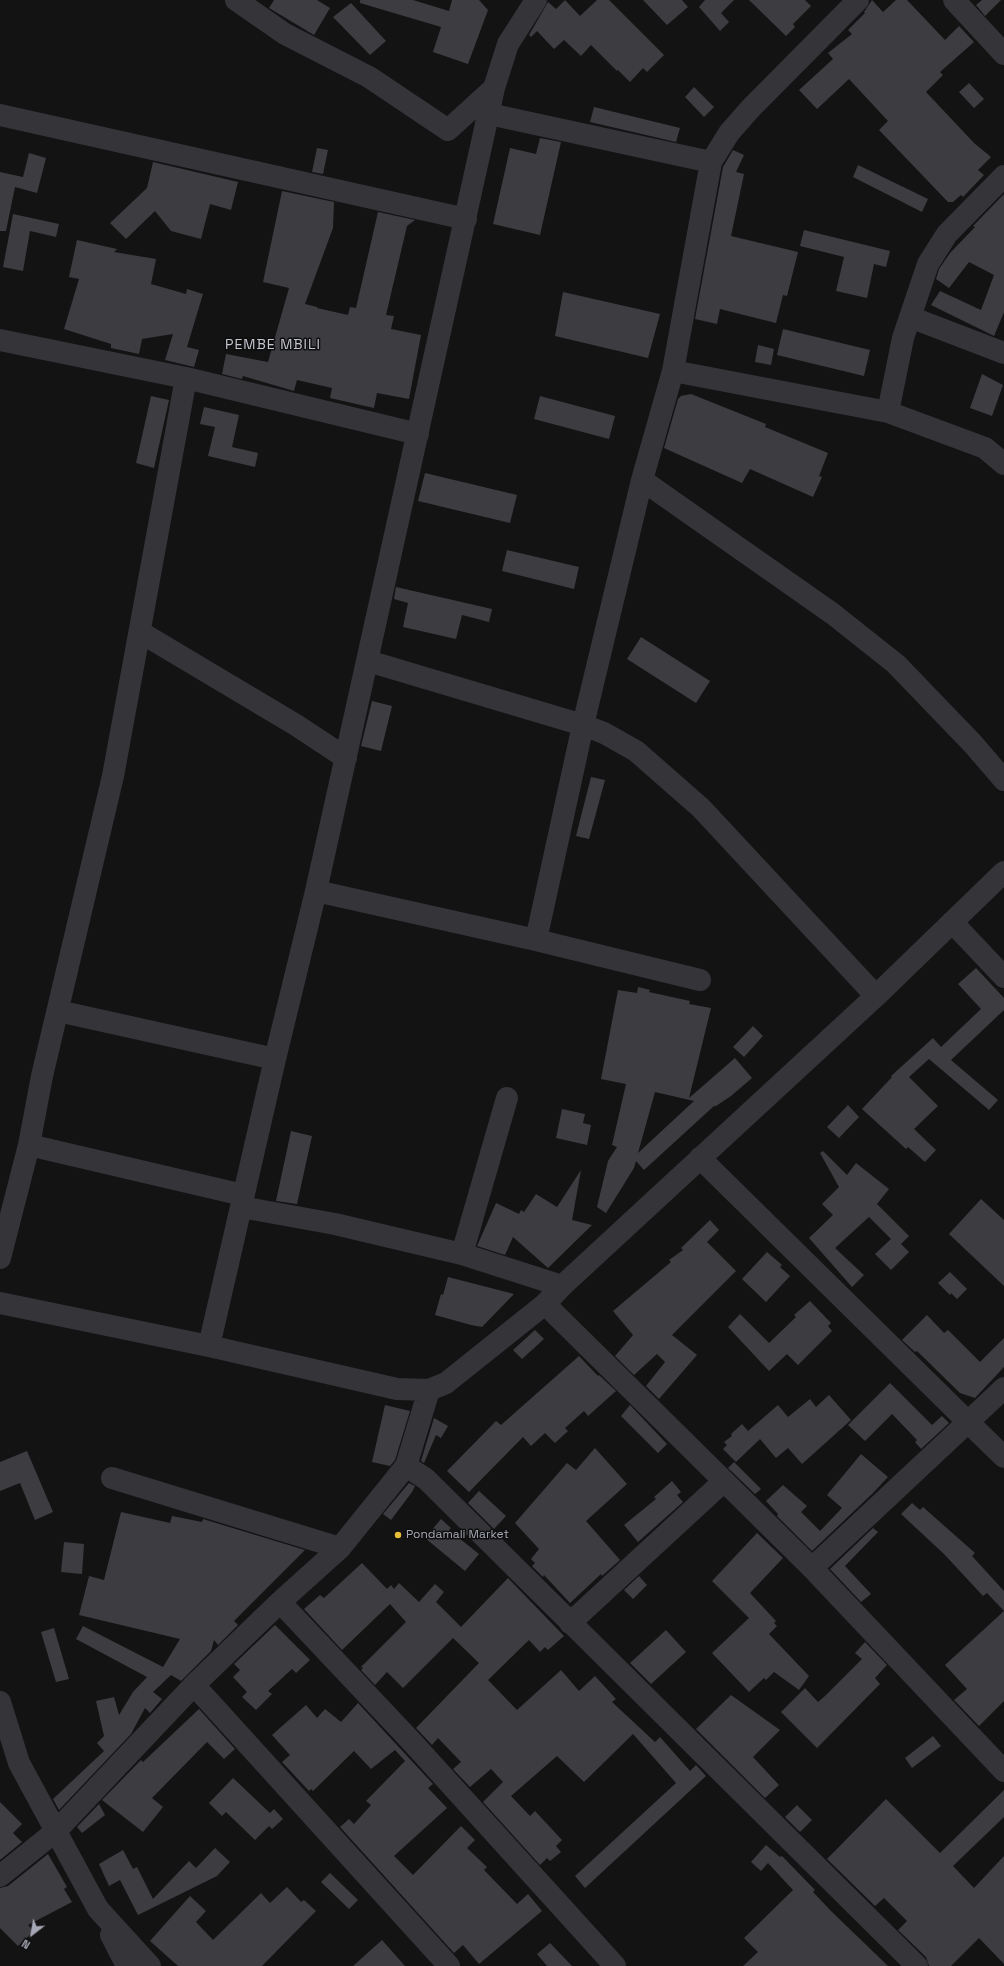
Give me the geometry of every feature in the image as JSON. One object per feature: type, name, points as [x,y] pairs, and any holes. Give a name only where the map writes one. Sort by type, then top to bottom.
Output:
[{"type":"street","points":[[209,1346],[275,1059],[316,891],[494,88],[508,44],[536,0]]},
{"type":"street","points":[[536,940],[583,725],[642,480],[673,371],[711,162],[729,133],[750,109],[858,0]]},
{"type":"street","points":[[954,0],[1004,54]]},
{"type":"street","points":[[240,1],[285,34],[369,77],[448,130],[494,88]]},
{"type":"street","points":[[489,114],[711,162]]},
{"type":"street","points":[[0,115],[466,219]]},
{"type":"street","points":[[888,412],[903,338],[928,264],[947,234],[1004,176]]},
{"type":"street","points":[[910,317],[1004,353]]},
{"type":"street","points":[[0,340],[186,378],[418,434]]},
{"type":"street","points":[[673,371],[888,412],[985,448],[1004,464]]},
{"type":"street","points":[[0,1258],[29,1145],[42,1076],[113,776],[186,378]]},
{"type":"street","points":[[642,480],[833,614],[896,664],[973,744],[1004,780]]},
{"type":"street","points":[[140,632],[296,725],[346,758]]},
{"type":"street","points":[[368,661],[583,725],[604,733],[636,751],[701,808],[876,996]]},
{"type":"street","points":[[0,1303],[209,1346],[397,1389],[429,1390],[446,1383],[545,1304],[562,1286],[876,996],[1004,872]]},
{"type":"street","points":[[316,891],[536,940],[700,980]]},
{"type":"street","points":[[952,922],[1004,977]]},
{"type":"street","points":[[58,1011],[275,1059]]},
{"type":"street","points":[[462,1254],[506,1098]]},
{"type":"street","points":[[29,1145],[242,1201],[462,1254],[562,1286]]},
{"type":"street","points":[[700,1158],[1004,1457]]},
{"type":"street","points":[[545,1304],[812,1568],[1004,1771]]},
{"type":"street","points":[[812,1568],[1004,1388]]},
{"type":"street","points":[[0,1876],[56,1831],[194,1685],[280,1602],[340,1548],[406,1466],[429,1390]]},
{"type":"street","points":[[406,1466],[426,1479],[917,1966]]},
{"type":"street","points":[[112,1478],[340,1548]]},
{"type":"street","points":[[570,1623],[724,1481]]},
{"type":"street","points":[[280,1602],[412,1742],[615,1966]]},
{"type":"street","points":[[194,1685],[449,1966]]},
{"type":"street","points":[[0,1702],[10,1760],[56,1831],[127,1966]]},
{"type":"street","points":[[98,1909],[150,1966]]},
{"type":"building","points":[[274,0],[317,0],[330,8],[314,35],[269,8]]},
{"type":"building","points":[[360,0],[413,0],[449,11],[452,0],[479,0],[488,10],[468,64],[433,52],[441,27],[360,3]]},
{"type":"building","points":[[565,0],[580,16],[597,0],[609,0],[664,55],[647,72],[643,68],[630,82],[591,45],[581,56],[564,40],[554,49],[537,31],[531,37],[529,35],[548,2],[556,9]]},
{"type":"building","points":[[643,0],[682,0],[688,7],[667,25]]},
{"type":"building","points":[[705,0],[734,0],[721,13],[729,22],[720,31],[699,7]]},
{"type":"building","points":[[749,0],[805,0],[811,6],[793,24],[795,27],[786,36]]},
{"type":"building","points":[[872,0],[883,12],[896,0],[907,0],[945,40],[959,26],[974,42],[940,72],[943,75],[926,92],[974,143],[991,157],[978,170],[984,175],[963,197],[961,195],[953,202],[948,202],[879,130],[888,121],[849,79],[817,109],[799,90],[833,59],[828,53],[852,34],[848,30],[865,13],[864,12]]},
{"type":"building","points":[[982,0],[1001,0],[985,16],[976,5]]},
{"type":"building","points":[[351,3],[386,41],[370,55],[333,17]]},
{"type":"building","points":[[969,83],[984,99],[974,108],[959,92]]},
{"type":"building","points":[[694,87],[714,107],[704,117],[685,97]]},
{"type":"building","points":[[594,107],[680,128],[676,142],[590,122]]},
{"type":"building","points":[[540,138],[561,142],[540,235],[493,224],[510,148],[536,154]]},
{"type":"building","points":[[317,148],[328,150],[323,174],[312,172]]},
{"type":"building","points":[[733,150],[744,155],[736,172],[744,174],[731,236],[798,252],[787,296],[783,295],[776,323],[720,309],[717,324],[695,319],[723,167]]},
{"type":"building","points":[[29,153],[46,158],[37,193],[15,187],[6,231],[0,231],[0,172],[23,177]]},
{"type":"building","points":[[153,162],[238,182],[231,210],[210,204],[201,239],[171,231],[155,211],[126,239],[110,223],[147,188]]},
{"type":"building","points":[[858,165],[928,199],[922,212],[853,177]]},
{"type":"building","points":[[282,191],[334,202],[333,228],[305,304],[348,315],[350,307],[356,308],[378,212],[415,220],[407,226],[386,315],[394,316],[391,329],[421,335],[409,399],[377,393],[374,408],[330,398],[332,388],[297,380],[294,391],[243,376],[242,379],[222,374],[226,354],[268,362],[289,288],[263,282]]},
{"type":"building","points":[[1004,194],[1004,312],[994,336],[931,305],[940,291],[981,310],[994,275],[969,262],[949,288],[936,279],[939,269],[950,253],[975,227],[973,226]]},
{"type":"building","points":[[13,214],[59,224],[56,237],[30,231],[23,271],[3,267]]},
{"type":"building","points":[[804,230],[890,251],[886,267],[874,264],[867,298],[836,291],[844,257],[800,246]]},
{"type":"building","points":[[77,240],[117,249],[114,252],[156,259],[151,284],[186,294],[187,289],[203,294],[187,347],[199,350],[194,367],[165,360],[173,334],[142,339],[139,354],[111,348],[111,344],[64,329],[79,279],[69,277]]},
{"type":"building","points":[[563,292],[660,314],[648,358],[555,336]]},
{"type":"building","points":[[783,329],[870,350],[864,376],[777,355]]},
{"type":"building","points":[[758,345],[774,349],[771,365],[755,362]]},
{"type":"building","points":[[982,374],[1003,385],[992,416],[970,408]]},
{"type":"building","points":[[691,394],[766,424],[765,427],[828,453],[819,476],[822,477],[813,497],[750,469],[742,483],[664,448],[678,399],[681,396]]},
{"type":"building","points":[[151,396],[169,400],[154,468],[136,463]]},
{"type":"building","points":[[540,396],[615,416],[609,439],[534,419]]},
{"type":"building","points":[[204,407],[239,415],[232,447],[258,453],[255,467],[208,456],[215,427],[200,424]]},
{"type":"building","points":[[425,473],[517,495],[510,523],[418,501]]},
{"type":"building","points":[[507,550],[579,567],[574,589],[502,571]]},
{"type":"building","points":[[396,587],[492,609],[489,622],[462,615],[456,639],[403,627],[408,603],[394,599]]},
{"type":"building","points":[[641,637],[710,681],[696,703],[627,659]]},
{"type":"building","points":[[372,701],[392,706],[381,751],[361,746]]},
{"type":"building","points":[[591,777],[605,780],[589,839],[576,836]]},
{"type":"building","points":[[976,968],[1004,998],[1004,1010],[951,1060],[998,1100],[989,1110],[929,1059],[909,1077],[938,1106],[914,1129],[936,1150],[925,1162],[908,1147],[906,1149],[862,1109],[892,1077],[891,1076],[933,1038],[941,1047],[981,1009],[958,984]]},
{"type":"building","points":[[638,987],[650,990],[649,992],[690,1001],[689,1004],[711,1008],[689,1098],[735,1058],[752,1078],[731,1096],[714,1106],[644,1170],[636,1161],[634,1168],[606,1213],[597,1207],[608,1161],[617,1147],[612,1145],[626,1084],[601,1079],[618,990],[637,993]],"holes":[[[655,1092],[694,1101],[638,1153]]]},
{"type":"building","points":[[753,1026],[763,1036],[744,1057],[733,1047]]},
{"type":"building","points":[[848,1105],[859,1117],[839,1138],[827,1127]]},
{"type":"building","points":[[562,1109],[585,1114],[583,1123],[591,1125],[587,1145],[556,1138]]},
{"type":"building","points":[[291,1131],[312,1136],[297,1204],[276,1201]]},
{"type":"building","points":[[823,1151],[847,1175],[856,1163],[889,1189],[877,1204],[909,1236],[901,1244],[909,1252],[891,1270],[875,1254],[891,1239],[869,1217],[835,1248],[864,1275],[852,1287],[809,1238],[833,1215],[822,1204],[839,1187],[820,1153]]},
{"type":"building","points":[[581,1170],[572,1220],[592,1225],[548,1268],[513,1237],[505,1255],[477,1246],[496,1203],[519,1214],[521,1210],[524,1212],[536,1194],[557,1207]]},
{"type":"building","points":[[981,1199],[1004,1220],[1004,1286],[949,1234]]},
{"type":"building","points":[[710,1220],[719,1230],[707,1242],[736,1271],[672,1335],[697,1355],[659,1399],[646,1386],[665,1362],[657,1354],[634,1375],[615,1356],[633,1335],[613,1311],[671,1262],[669,1260],[683,1250],[681,1248]]},
{"type":"building","points":[[767,1252],[782,1265],[780,1267],[790,1276],[766,1302],[742,1279]]},
{"type":"building","points":[[950,1272],[967,1289],[957,1299],[951,1293],[950,1295],[938,1283]]},
{"type":"building","points":[[448,1277],[514,1294],[482,1327],[471,1325],[435,1315]]},
{"type":"building","points":[[810,1301],[831,1323],[828,1326],[832,1331],[798,1365],[787,1354],[769,1371],[728,1327],[740,1314],[769,1343],[796,1317],[794,1315]]},
{"type":"building","points":[[927,1315],[944,1333],[948,1330],[980,1362],[1004,1338],[1004,1367],[975,1398],[960,1393],[917,1351],[915,1352],[902,1340]]},
{"type":"building","points":[[535,1330],[544,1339],[522,1359],[513,1350]]},
{"type":"building","points":[[579,1356],[598,1376],[599,1375],[616,1391],[588,1416],[584,1411],[565,1428],[568,1431],[555,1443],[545,1433],[531,1446],[523,1437],[469,1492],[447,1471],[496,1421],[501,1425]]},
{"type":"building","points":[[890,1383],[932,1425],[942,1416],[949,1423],[921,1449],[915,1442],[917,1440],[892,1414],[865,1441],[848,1425]]},
{"type":"building","points":[[829,1395],[851,1420],[802,1464],[788,1448],[776,1458],[760,1439],[736,1462],[723,1449],[727,1445],[724,1442],[732,1436],[731,1434],[742,1424],[748,1431],[778,1405],[788,1417],[810,1399],[816,1407]]},
{"type":"building","points":[[385,1405],[410,1411],[395,1460],[390,1466],[372,1462]]},
{"type":"building","points":[[630,1405],[667,1444],[658,1453],[621,1416]]},
{"type":"building","points":[[434,1418],[448,1426],[441,1438],[436,1435],[424,1463],[421,1461]]},
{"type":"building","points":[[595,1448],[627,1484],[586,1521],[620,1560],[602,1576],[601,1574],[570,1603],[544,1575],[543,1577],[532,1566],[535,1563],[531,1559],[539,1549],[515,1523],[567,1463],[576,1470]]},
{"type":"building","points":[[27,1451],[53,1512],[35,1520],[20,1483],[0,1491],[0,1462]]},
{"type":"building","points":[[861,1454],[888,1477],[812,1551],[777,1516],[778,1514],[766,1501],[783,1485],[807,1506],[801,1512],[820,1531],[842,1508],[827,1495]]},
{"type":"building","points":[[734,1462],[761,1489],[755,1494],[728,1468]]},
{"type":"building","points":[[672,1481],[681,1492],[677,1495],[683,1502],[638,1542],[624,1525],[656,1499],[654,1497]]},
{"type":"building","points":[[409,1483],[415,1486],[391,1520],[383,1514]]},
{"type":"building","points":[[479,1491],[506,1516],[494,1529],[468,1503]]},
{"type":"building","points":[[912,1503],[920,1510],[923,1507],[975,1553],[972,1556],[1004,1591],[1004,1611],[987,1593],[983,1596],[944,1554],[901,1514]]},
{"type":"building","points":[[121,1512],[170,1523],[172,1516],[202,1522],[203,1519],[305,1550],[234,1621],[238,1625],[218,1645],[214,1640],[211,1651],[181,1681],[171,1675],[153,1692],[162,1699],[150,1713],[145,1708],[131,1734],[59,1810],[53,1799],[104,1751],[97,1743],[104,1736],[96,1701],[114,1697],[119,1715],[133,1692],[147,1677],[76,1639],[83,1626],[163,1667],[180,1639],[79,1615],[89,1576],[104,1580]]},
{"type":"building","points":[[441,1519],[451,1528],[449,1530],[479,1554],[465,1571],[425,1538]]},
{"type":"building","points":[[873,1528],[878,1532],[845,1566],[871,1594],[861,1602],[830,1569]]},
{"type":"building","points":[[757,1533],[783,1558],[750,1593],[776,1621],[774,1623],[777,1626],[769,1634],[809,1676],[799,1690],[774,1672],[766,1680],[764,1678],[749,1692],[712,1653],[749,1618],[712,1581]]},
{"type":"building","points":[[64,1542],[84,1544],[82,1574],[61,1572]]},
{"type":"building","points":[[362,1563],[387,1589],[391,1585],[394,1589],[399,1583],[419,1602],[435,1584],[444,1592],[436,1602],[461,1627],[508,1578],[564,1636],[548,1650],[545,1647],[540,1652],[529,1640],[488,1680],[517,1710],[561,1670],[579,1691],[595,1676],[616,1699],[612,1702],[655,1742],[660,1737],[690,1771],[696,1765],[706,1776],[585,1888],[575,1876],[676,1783],[633,1734],[584,1782],[557,1756],[511,1796],[530,1816],[535,1811],[562,1840],[556,1846],[561,1852],[550,1861],[547,1858],[540,1865],[483,1802],[503,1782],[491,1769],[470,1787],[453,1769],[461,1762],[438,1738],[432,1745],[416,1728],[479,1663],[453,1638],[403,1688],[387,1672],[375,1685],[361,1670],[363,1668],[361,1667],[406,1622],[390,1604],[342,1650],[304,1609],[320,1595],[324,1598]]},
{"type":"building","points":[[639,1576],[647,1585],[633,1599],[624,1590]]},
{"type":"building","points":[[1004,1611],[1004,1701],[979,1726],[954,1700],[967,1689],[945,1665]]},
{"type":"building","points":[[275,1625],[310,1660],[296,1673],[292,1669],[268,1691],[272,1694],[256,1710],[242,1697],[247,1692],[233,1677],[240,1670],[234,1664]]},
{"type":"building","points":[[54,1628],[69,1679],[56,1682],[41,1632]]},
{"type":"building","points":[[666,1630],[686,1652],[651,1684],[630,1663]]},
{"type":"building","points":[[865,1642],[887,1665],[875,1678],[880,1684],[817,1748],[781,1712],[805,1688],[818,1702],[862,1659],[855,1653]]},
{"type":"building","points":[[731,1695],[780,1730],[753,1757],[779,1785],[765,1798],[696,1729]]},
{"type":"building","points":[[358,1703],[433,1784],[428,1788],[447,1808],[394,1856],[413,1875],[461,1826],[475,1840],[467,1848],[487,1867],[484,1870],[517,1904],[528,1894],[542,1911],[479,1964],[463,1945],[454,1953],[340,1827],[349,1819],[354,1824],[371,1805],[366,1801],[405,1761],[395,1750],[371,1769],[354,1751],[313,1791],[311,1789],[309,1791],[282,1762],[290,1755],[272,1735],[306,1705],[317,1718],[325,1709],[341,1722]]},
{"type":"building","points":[[199,1709],[235,1749],[224,1759],[207,1742],[152,1798],[163,1807],[143,1832],[102,1800],[141,1760],[143,1762]]},
{"type":"building","points":[[933,1736],[941,1746],[912,1768],[905,1758]]},
{"type":"building","points":[[233,1778],[270,1813],[274,1809],[283,1819],[272,1829],[269,1826],[255,1840],[226,1812],[222,1816],[209,1803]]},
{"type":"building","points":[[1004,1790],[1004,1817],[953,1866],[974,1888],[1004,1856],[1004,1964],[979,1938],[951,1966],[929,1966],[926,1957],[898,1930],[907,1921],[884,1898],[875,1906],[827,1859],[886,1799],[940,1853]]},
{"type":"building","points":[[0,1802],[22,1824],[13,1833],[22,1842],[0,1860]]},
{"type":"building","points":[[99,1804],[105,1815],[82,1833],[77,1827]]},
{"type":"building","points":[[797,1805],[812,1820],[800,1832],[785,1817]]},
{"type":"building","points":[[766,1845],[780,1857],[782,1856],[815,1890],[813,1892],[831,1911],[888,1966],[743,1966],[758,1952],[744,1938],[793,1890],[768,1863],[761,1871],[751,1862]]},
{"type":"building","points":[[215,1848],[230,1862],[217,1876],[138,1915],[120,1880],[109,1886],[99,1864],[123,1850],[133,1869],[137,1867],[153,1899],[189,1861],[196,1868]]},
{"type":"building","points":[[48,1854],[67,1887],[64,1889],[72,1902],[28,1925],[34,1931],[18,1946],[0,1928],[0,1888],[8,1886]]},
{"type":"building","points":[[330,1873],[358,1900],[349,1909],[321,1882]]},
{"type":"building","points":[[287,1887],[301,1902],[304,1900],[316,1911],[262,1966],[178,1966],[150,1941],[190,1896],[206,1911],[196,1922],[213,1940],[261,1893],[270,1903]]},
{"type":"building","points":[[382,1940],[405,1966],[353,1966]]},
{"type":"building","points":[[550,1943],[572,1966],[547,1966],[537,1954]]},
{"type":"place","name":"Pondamali Market","points":[[398,1535]]},
{"type":"district","name":"PEMBE MBILI","points":[[273,345]]}]
